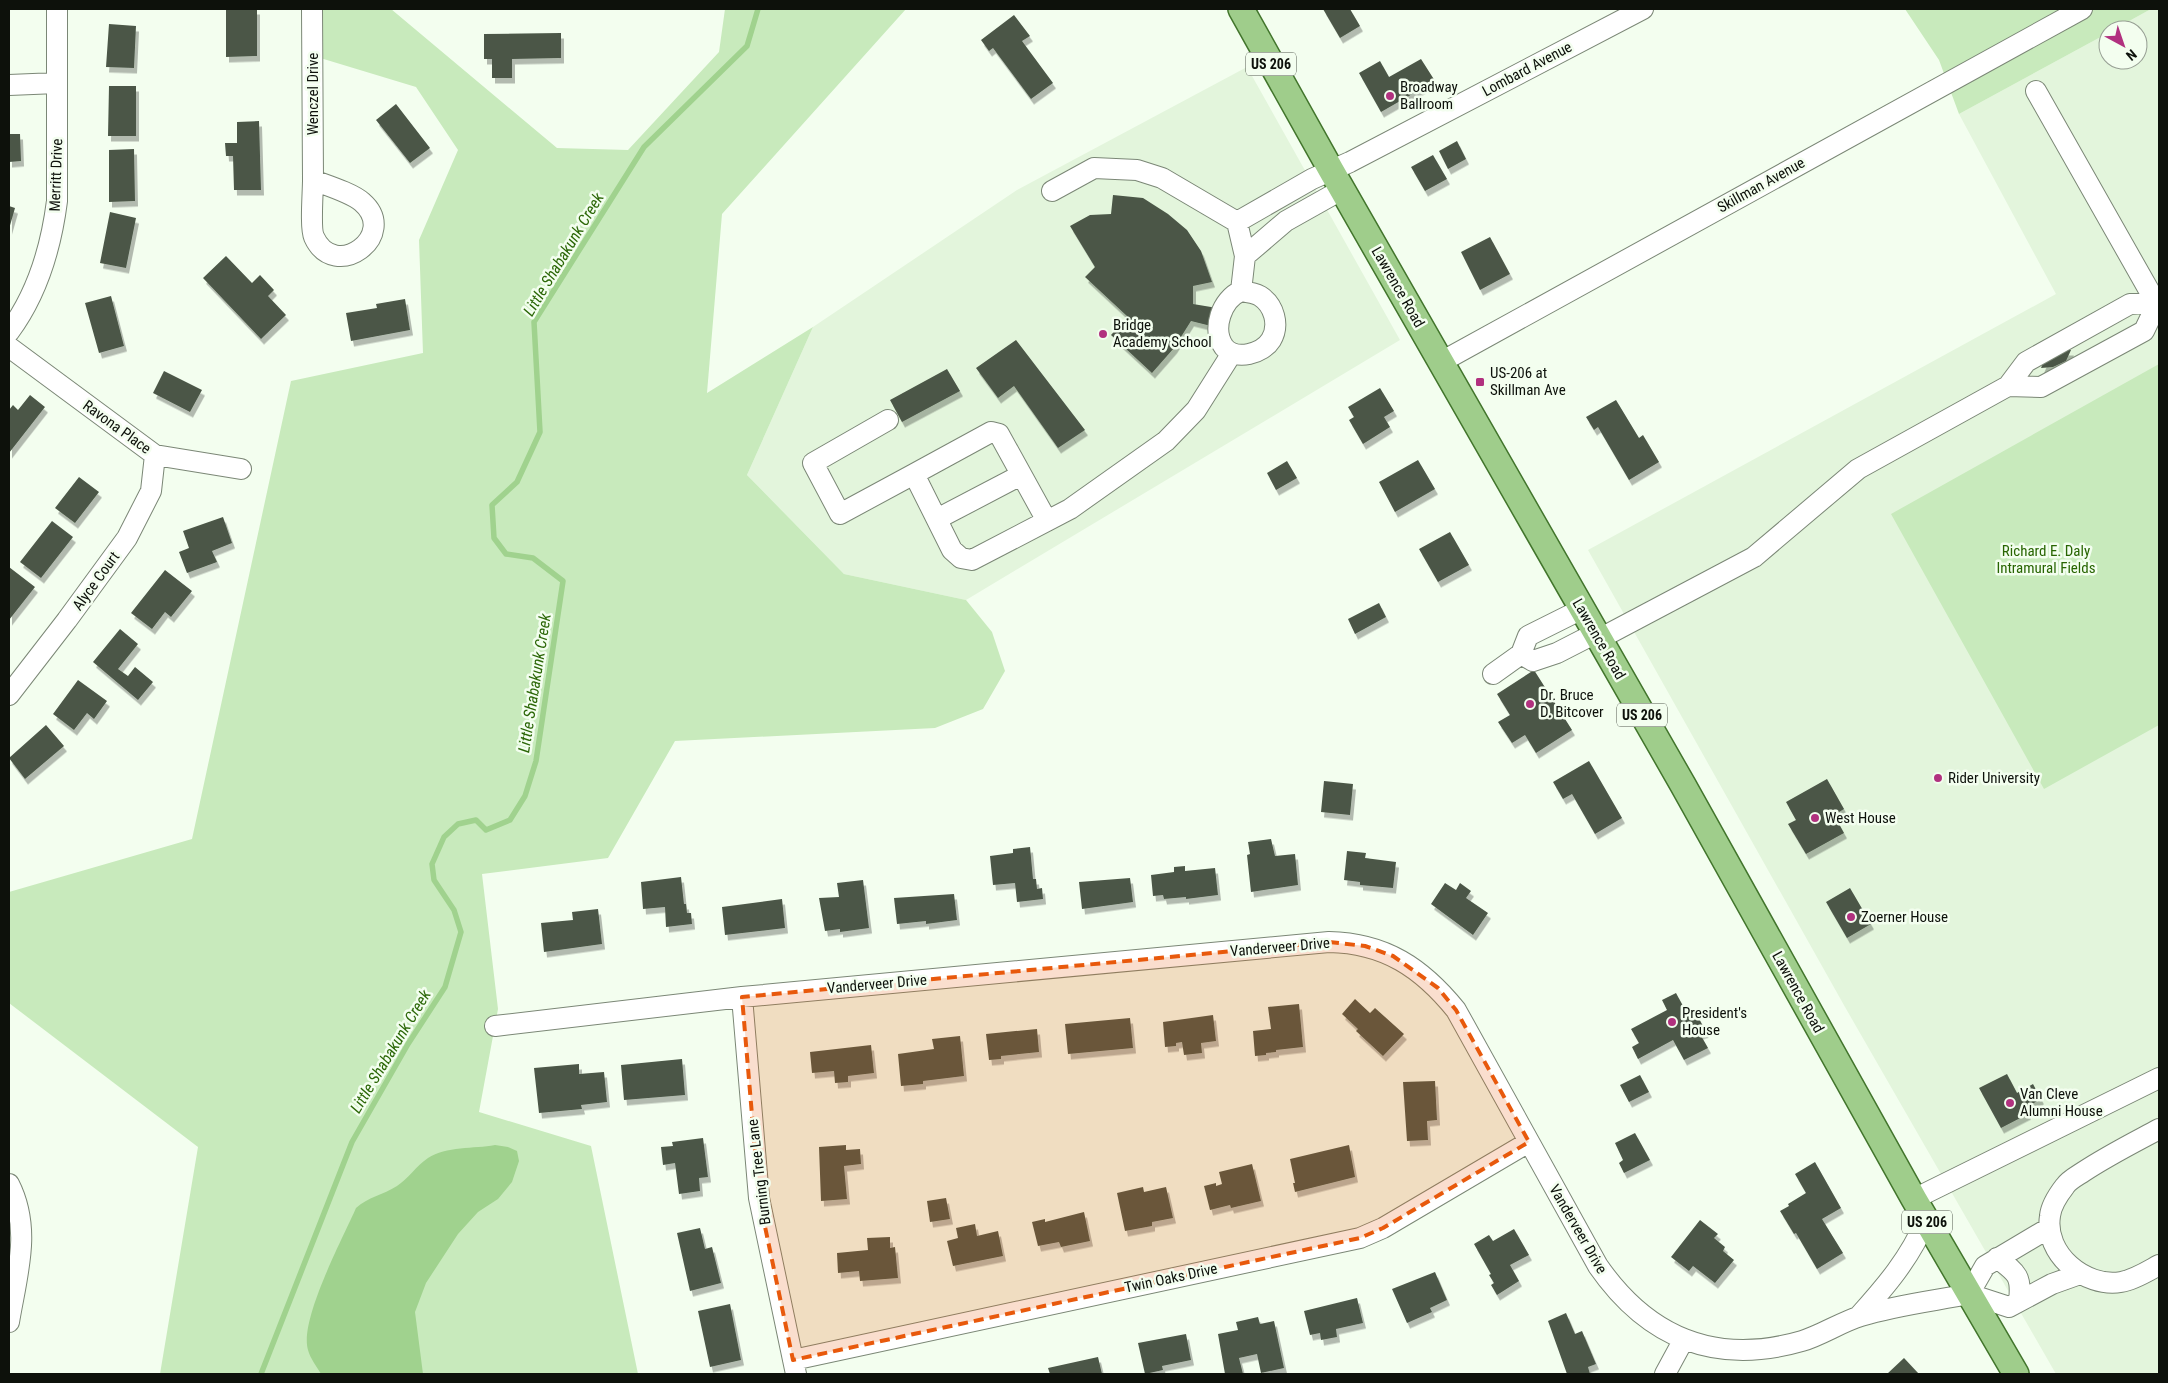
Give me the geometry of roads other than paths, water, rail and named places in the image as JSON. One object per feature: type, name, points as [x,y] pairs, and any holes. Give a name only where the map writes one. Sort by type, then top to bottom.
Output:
[{"type":"main road","name":"Lawrence Road","points":[[1241,9],[1440,362],[1598,636],[1920,1209],[2016,1374]]},
{"type":"street","name":"Merritt Drive","points":[[9,332],[30,298],[44,265],[53,231],[57,200],[57,9]]},
{"type":"street","name":"Wenczel Drive","points":[[312,9],[313,180]]},
{"type":"street","name":"Lombard Avenue","points":[[1337,180],[1350,162],[1643,9]]},
{"type":"street","name":"Skillman Avenue","points":[[1440,362],[2082,9]]},
{"type":"street","points":[[9,85],[57,83]]},
{"type":"street","points":[[2036,91],[2158,305]]},
{"type":"street","points":[[1052,190],[1094,168],[1137,170],[1162,178],[1237,222],[1245,256],[1241,291]]},
{"type":"street","points":[[1237,222],[1337,180]]},
{"type":"street","points":[[1245,256],[1337,180]]},
{"type":"street","points":[[1241,291],[1258,295],[1266,301],[1276,319],[1275,329],[1268,343],[1256,353],[1245,355],[1232,353],[1224,347],[1219,328],[1219,322],[1227,301],[1233,294],[1241,291]]},
{"type":"street","points":[[1521,654],[1533,661],[1598,636],[1754,557],[1858,469],[2008,386],[2026,362],[2130,304],[2158,305]]},
{"type":"street","points":[[2008,386],[2041,388],[2144,331],[2158,305]]},
{"type":"street","name":"Ravona Place","points":[[9,347],[155,455],[241,469]]},
{"type":"street","points":[[914,474],[952,550],[961,558],[972,560],[1070,509],[1166,441],[1196,410],[1232,353]]},
{"type":"street","points":[[888,420],[813,463],[840,514],[991,432],[999,434],[1047,521]]},
{"type":"street","name":"Alyce Court","points":[[9,695],[127,538],[151,491],[155,455]]},
{"type":"street","points":[[937,519],[1022,475]]},
{"type":"street","points":[[1493,674],[1521,654],[1528,636],[1582,609]]},
{"type":"street","name":"Vanderveer Drive","points":[[495,1026],[742,997],[1330,942],[1365,946],[1393,956],[1408,964],[1438,988],[1456,1010],[1598,1266],[1613,1288],[1634,1309],[1660,1328],[1684,1339],[1719,1348],[1748,1350],[1775,1348],[1804,1340],[1859,1316],[1896,1307],[1969,1294]]},
{"type":"street","name":"Burning Tree Lane","points":[[742,997],[759,1198],[794,1367]]},
{"type":"street","points":[[1920,1209],[2159,1078]]},
{"type":"street","points":[[2159,1128],[2102,1160],[2066,1184],[2053,1203],[2049,1228],[2060,1256],[2080,1274],[2100,1281],[2121,1282],[2159,1265]]},
{"type":"street","name":"Twin Oaks Drive","points":[[794,1367],[1360,1238],[1383,1228],[1528,1142]]},
{"type":"street","points":[[9,1184],[20,1216],[23,1240],[9,1322]]},
{"type":"street","name":"Vanderveer Drive","points":[[1859,1316],[1903,1264],[1918,1240],[1920,1209]]},
{"type":"street","points":[[2049,1228],[1985,1266],[1969,1294],[2009,1307],[2052,1284],[2080,1274]]},
{"type":"street","points":[[1997,1258],[2019,1278],[2021,1283],[2019,1301]]},
{"type":"street","points":[[1665,1374],[1684,1339]]},
{"type":"waterway","name":"Little Shabakunk Creek","points":[[261,1374],[352,1142],[408,1044],[445,987],[461,932],[454,910],[434,880],[432,864],[444,837],[458,824],[476,820],[486,830],[510,820],[525,796],[536,761],[563,581],[533,558],[506,554],[494,538],[492,505],[517,482],[540,432],[534,322],[644,147],[747,46],[758,9]]},
{"type":"place","name":"Broadway Ballroom","points":[[1390,96]]},
{"type":"place","name":"Bridge Academy School","points":[[1103,334]]},
{"type":"place","name":"US-206 at Skillman Ave","points":[[1480,382]]},
{"type":"place","name":"Dr. Bruce D. Bitcover","points":[[1530,704]]},
{"type":"place","name":"Rider University","points":[[1938,778]]},
{"type":"place","name":"West House","points":[[1815,818]]},
{"type":"place","name":"Zoerner House","points":[[1851,917]]},
{"type":"place","name":"President's House","points":[[1672,1022]]},
{"type":"place","name":"Van Cleve Alumni House","points":[[2010,1103]]},
{"type":"park label","name":"Richard E. Daly Intramural Fields","points":[[2046,560]]}]
